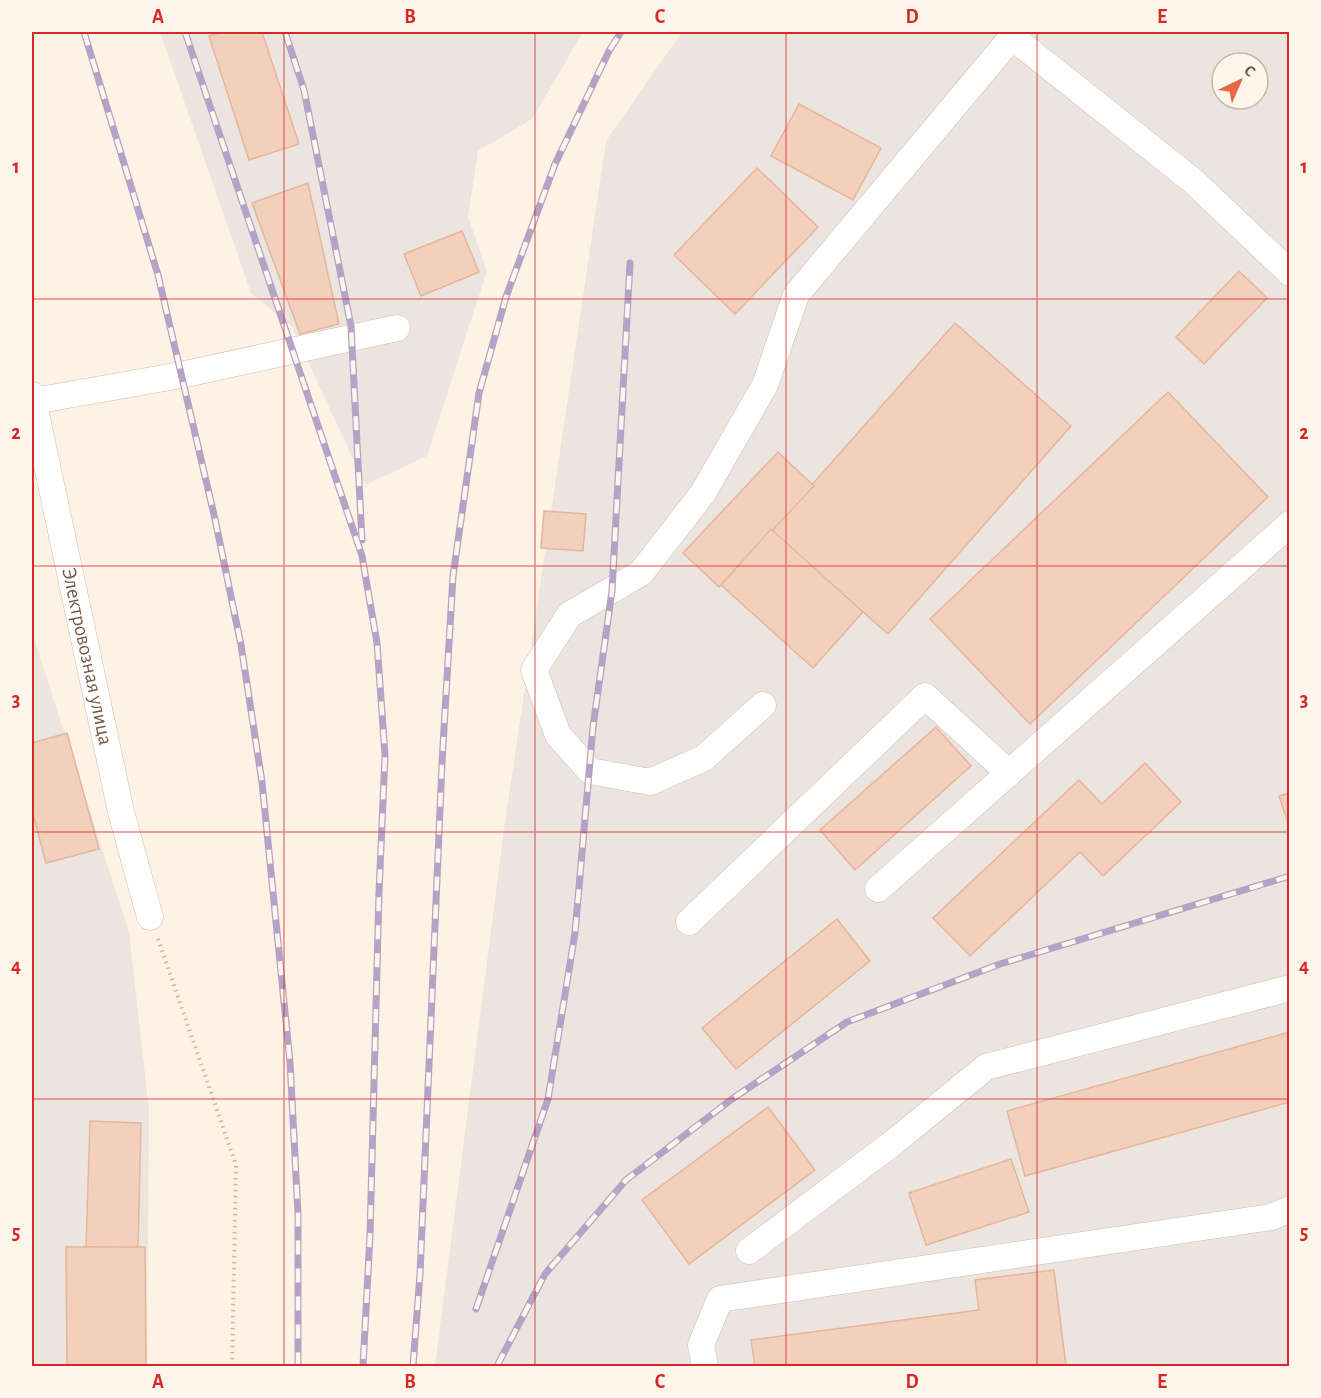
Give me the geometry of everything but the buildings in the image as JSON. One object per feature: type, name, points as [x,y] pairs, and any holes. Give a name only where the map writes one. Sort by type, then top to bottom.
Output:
[{"type":"street","points":[[764,705],[704,758],[650,782],[590,771],[558,735],[534,670],[569,615],[640,573],[703,493],[765,385],[796,295],[1008,34],[1193,182],[1290,273]]},
{"type":"street","points":[[33,398],[181,375],[397,328]]},
{"type":"street","name":"Электровозная улица","points":[[33,398],[121,812],[150,917]]},
{"type":"street","points":[[878,889],[1290,524]]},
{"type":"street","points":[[689,922],[925,696],[1009,773]]},
{"type":"street","points":[[749,1251],[894,1143],[986,1067],[1290,988]]},
{"type":"street","points":[[705,1366],[701,1345],[720,1299],[1271,1217],[1290,1209]]},
{"type":"path","points":[[150,917],[236,1165],[232,1366]]},
{"type":"shaded area","points":[[160,32],[583,32],[532,119],[478,151],[468,217],[487,271],[427,456],[365,485],[292,327],[251,293]]},
{"type":"shaded area","points":[[682,32],[1289,32],[1289,1366],[435,1366],[504,829],[606,141]]},
{"type":"shaded area","points":[[32,632],[129,932],[149,1109],[147,1366],[32,1366]]},
{"type":"railway","points":[[84,32],[158,275],[215,519],[241,645],[262,782],[290,1062],[298,1214],[298,1366]]},
{"type":"railway","points":[[185,32],[362,556],[377,643],[385,755],[370,1235],[363,1366]]},
{"type":"railway","points":[[285,32],[304,90],[351,326],[362,540]]},
{"type":"railway","points":[[413,1366],[420,1274],[442,763],[453,576],[479,393],[506,297],[555,164],[609,51],[621,32]]},
{"type":"railway","points":[[476,1309],[548,1099],[575,933],[593,727],[612,591],[630,263]]},
{"type":"railway","points":[[497,1366],[545,1274],[626,1180],[732,1099],[847,1022],[1000,964],[1290,876]]}]
